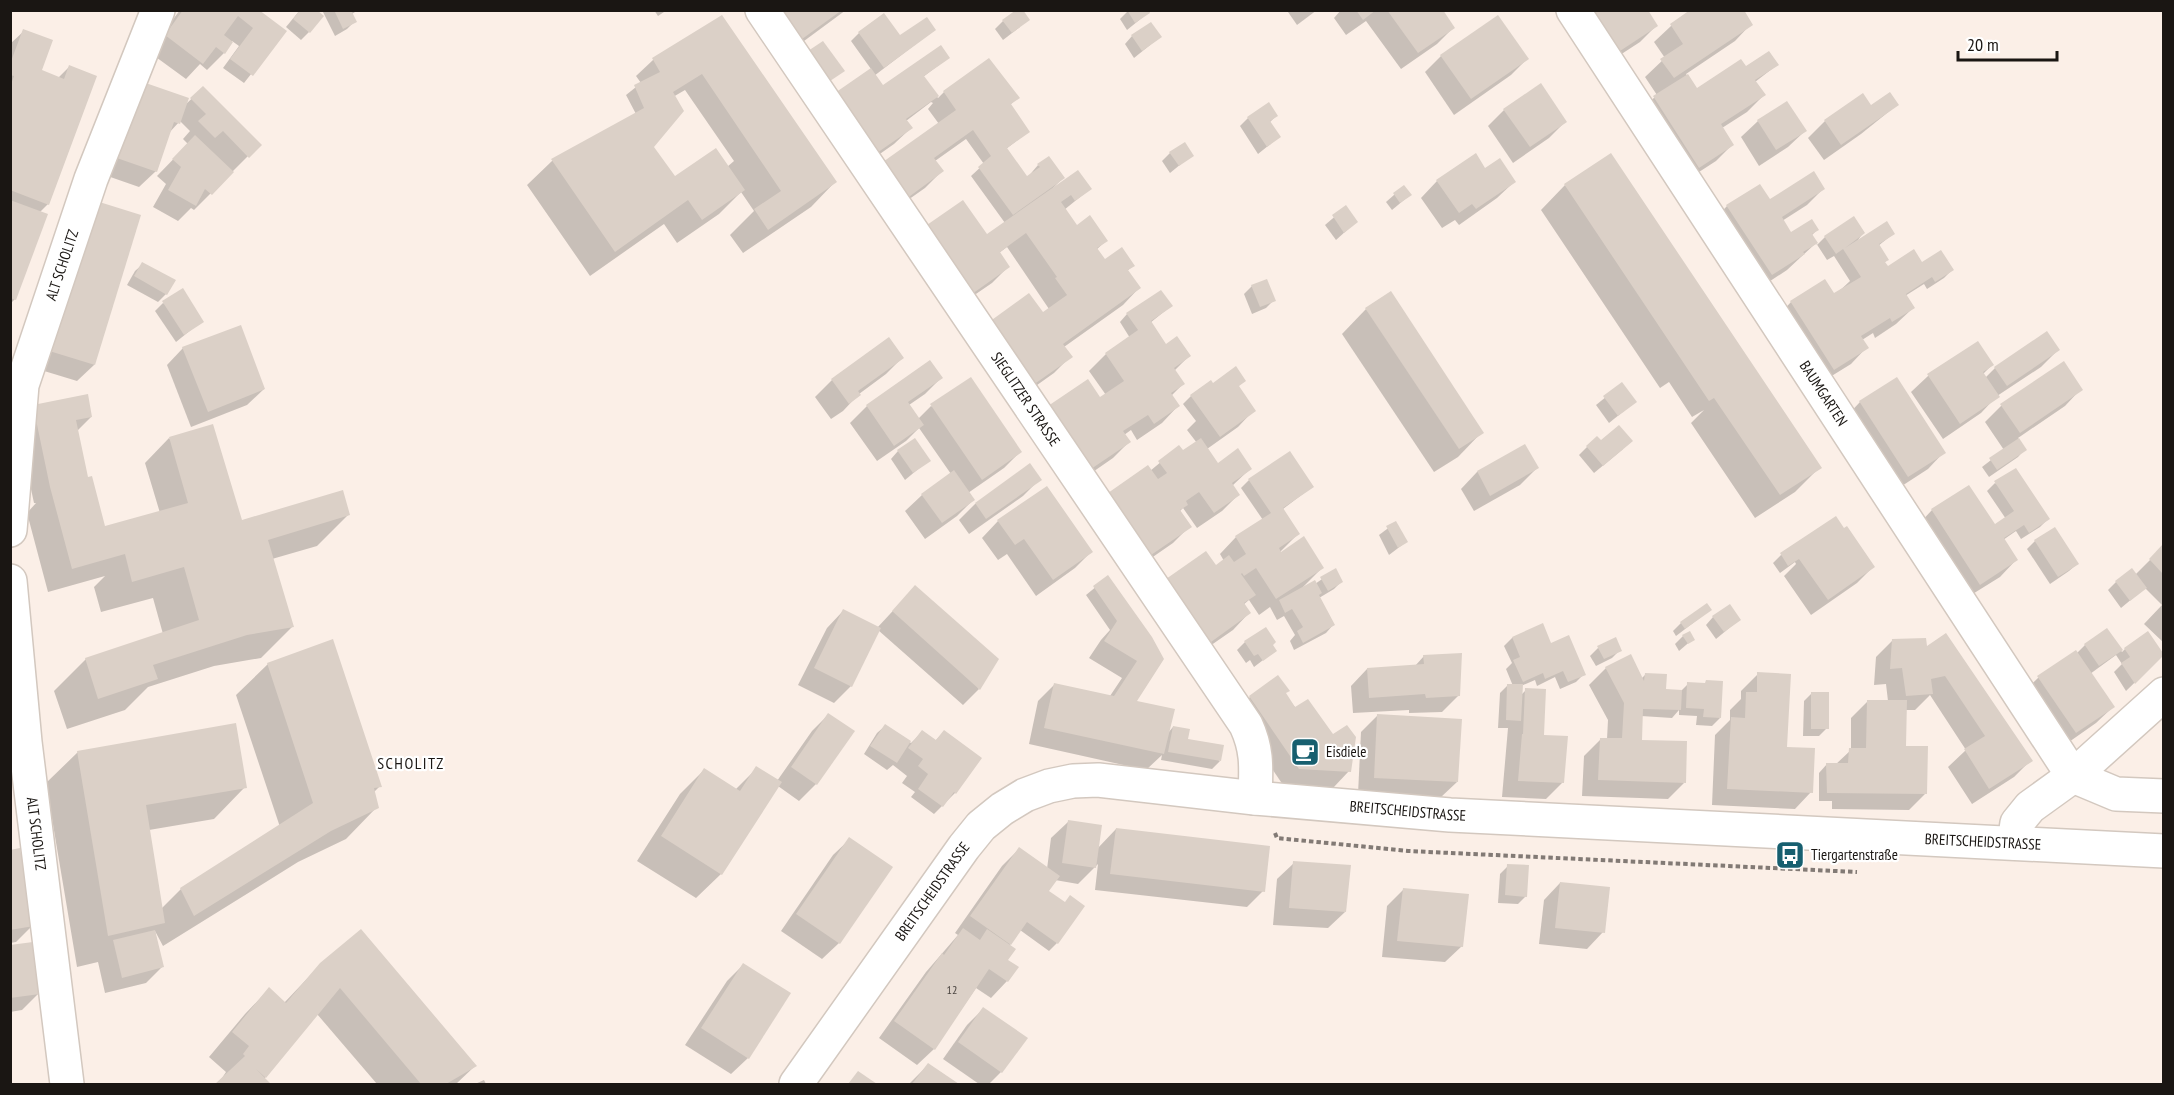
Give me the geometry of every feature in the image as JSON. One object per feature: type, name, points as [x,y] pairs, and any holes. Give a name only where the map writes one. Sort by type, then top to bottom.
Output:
[{"type":"street","name":"ALT SCHOLITZ","points":[[10,530],[21,385],[91,179],[159,10]]},
{"type":"street","name":"SIEGLITZER STRASSE","points":[[762,10],[1246,724],[1257,759],[1255,798]]},
{"type":"street","name":"BAUMGARTEN","points":[[1573,10],[2073,776]]},
{"type":"street","name":"ALT SCHOLITZ","points":[[10,582],[25,742],[67,1084]]},
{"type":"street","points":[[2014,843],[2017,823],[2030,807],[2073,776],[2163,694]]},
{"type":"street","points":[[2073,776],[2115,794],[2163,796]]},
{"type":"street","name":"BREITSCHEIDSTRASSE","points":[[796,1084],[981,826],[1002,809],[1025,795],[1049,786],[1073,781],[1098,780],[1255,798],[1450,815],[2163,851]]},
{"type":"building","points":[[183,10],[259,10],[287,31],[253,76],[230,59],[253,28],[238,16],[224,35],[233,42],[225,54],[216,47],[203,64],[165,35]]},
{"type":"building","points":[[300,10],[317,10],[324,16],[310,33],[293,19]]},
{"type":"building","points":[[334,10],[351,10],[357,22],[343,29]]},
{"type":"building","points":[[775,10],[842,10],[798,42]]},
{"type":"building","points":[[1016,10],[1023,10],[1030,20],[1012,33],[1002,20]]},
{"type":"building","points":[[1127,10],[1149,10],[1150,13],[1135,23]]},
{"type":"building","points":[[1356,10],[1376,10],[1363,20]]},
{"type":"building","points":[[1387,10],[1443,10],[1455,28],[1418,53]]},
{"type":"building","points":[[1594,10],[1648,10],[1658,26],[1620,51]]},
{"type":"building","points":[[1690,10],[1744,10],[1753,25],[1674,78],[1660,59],[1683,44],[1670,24]]},
{"type":"building","points":[[884,13],[900,35],[927,17],[936,30],[884,68],[858,32]]},
{"type":"building","points":[[722,15],[837,182],[768,230],[754,209],[781,191],[702,74],[673,92],[684,111],[654,147],[675,176],[716,148],[745,190],[702,220],[688,200],[615,252],[551,159],[644,108],[634,85],[660,72],[652,58]]},
{"type":"building","points":[[1498,15],[1529,59],[1471,99],[1440,55]]},
{"type":"building","points":[[1151,22],[1162,37],[1142,51],[1131,35]]},
{"type":"building","points":[[23,29],[53,40],[42,70],[64,79],[69,65],[97,76],[49,205],[10,190],[10,87],[14,76],[10,75],[10,64]]},
{"type":"building","points":[[823,41],[845,71],[827,83],[805,53]]},
{"type":"building","points":[[941,45],[950,58],[924,76],[939,96],[906,119],[913,128],[874,155],[832,95],[871,68],[883,85]]},
{"type":"building","points":[[1769,51],[1779,65],[1755,80],[1766,95],[1721,124],[1734,145],[1699,168],[1653,96],[1688,74],[1697,88],[1741,59],[1746,66]]},
{"type":"building","points":[[989,58],[1020,98],[1011,104],[1030,132],[1007,148],[1027,176],[1040,167],[1037,164],[1049,156],[1065,178],[1013,215],[978,167],[991,156],[973,130],[934,158],[944,171],[906,199],[880,164],[956,110],[943,91]]},
{"type":"building","points":[[137,80],[189,98],[180,124],[174,122],[157,172],[111,156]]},
{"type":"building","points":[[1541,83],[1567,122],[1530,147],[1503,109]]},
{"type":"building","points":[[203,86],[262,145],[249,158],[223,131],[215,138],[198,121],[206,114],[190,98]]},
{"type":"building","points":[[1890,92],[1899,105],[1841,145],[1824,120],[1863,93],[1871,105]]},
{"type":"building","points":[[1787,101],[1807,131],[1776,150],[1757,120]]},
{"type":"building","points":[[1269,102],[1278,116],[1270,121],[1281,137],[1267,147],[1247,117]]},
{"type":"building","points":[[195,135],[234,172],[212,195],[205,189],[196,206],[168,190],[181,167],[172,159]]},
{"type":"building","points":[[1185,142],[1194,156],[1179,166],[1169,152]]},
{"type":"building","points":[[1476,153],[1485,168],[1500,158],[1516,182],[1476,209],[1472,204],[1459,213],[1436,180]]},
{"type":"building","points":[[1611,153],[1822,468],[1780,495],[1714,398],[1709,401],[1564,184]]},
{"type":"building","points":[[1078,170],[1092,189],[1075,201],[1071,195],[1061,202],[1077,225],[1090,215],[1108,241],[1097,248],[1105,259],[1122,247],[1135,266],[1128,270],[1141,288],[1063,344],[1073,357],[1033,385],[989,322],[1029,293],[1043,312],[1067,295],[1055,278],[1057,277],[1026,233],[1000,252],[1010,267],[972,294],[924,227],[963,200],[987,234]]},
{"type":"building","points":[[1814,171],[1825,189],[1782,217],[1791,232],[1812,219],[1819,230],[1812,234],[1818,243],[1772,275],[1726,205],[1760,184],[1770,199]]},
{"type":"building","points":[[1404,185],[1412,195],[1400,203],[1393,193]]},
{"type":"building","points":[[10,200],[48,214],[16,300],[10,298]]},
{"type":"building","points":[[93,200],[141,215],[95,365],[46,350]]},
{"type":"building","points":[[1346,205],[1358,222],[1344,233],[1332,215]]},
{"type":"building","points":[[1854,216],[1865,233],[1845,248],[1887,221],[1895,234],[1879,244],[1889,260],[1885,262],[1888,266],[1914,249],[1922,262],[1941,250],[1954,270],[1935,282],[1932,277],[1906,294],[1915,308],[1892,322],[1890,318],[1861,336],[1869,348],[1834,370],[1790,301],[1825,279],[1834,293],[1861,277],[1843,249],[1836,254],[1824,236]]},
{"type":"building","points":[[142,262],[176,280],[167,295],[134,276]]},
{"type":"building","points":[[1267,279],[1276,301],[1260,307],[1251,285]]},
{"type":"building","points":[[183,288],[204,322],[184,335],[162,301]]},
{"type":"building","points":[[1161,290],[1173,306],[1151,321],[1166,344],[1177,336],[1191,356],[1174,368],[1185,384],[1171,393],[1180,406],[1154,424],[1148,415],[1123,431],[1131,442],[1091,469],[1048,406],[1088,379],[1100,397],[1124,381],[1105,353],[1138,330],[1126,313]]},
{"type":"building","points":[[1391,291],[1484,433],[1459,449],[1365,308]]},
{"type":"building","points":[[241,325],[265,389],[208,412],[182,347]]},
{"type":"building","points":[[2047,331],[2060,350],[2007,386],[1994,367]]},
{"type":"building","points":[[889,337],[904,358],[858,391],[861,395],[849,404],[831,379]]},
{"type":"building","points":[[1978,341],[1994,365],[1983,372],[2000,397],[1960,424],[1927,374]]},
{"type":"building","points":[[930,360],[943,378],[908,402],[924,425],[894,446],[866,405]]},
{"type":"building","points":[[2064,361],[2083,390],[2020,433],[2000,404]]},
{"type":"building","points":[[1236,366],[1246,381],[1239,386],[1256,411],[1220,437],[1190,395],[1211,380],[1213,383]]},
{"type":"building","points":[[971,377],[1022,452],[982,480],[930,404]]},
{"type":"building","points":[[1897,377],[1946,453],[1908,477],[1859,401]]},
{"type":"building","points":[[1622,382],[1637,402],[1618,416],[1603,396]]},
{"type":"building","points":[[88,394],[92,417],[76,420],[88,477],[92,476],[105,526],[188,503],[169,437],[213,424],[242,520],[343,490],[350,515],[268,540],[294,627],[247,635],[153,665],[158,679],[98,699],[85,658],[199,620],[184,567],[132,582],[125,554],[72,569],[50,487],[35,415],[38,404]]},
{"type":"building","points":[[1619,425],[1633,441],[1603,466],[1586,446],[1597,436],[1601,440]]},
{"type":"building","points":[[915,438],[931,461],[913,473],[897,450]]},
{"type":"building","points":[[1201,438],[1218,463],[1238,448],[1252,469],[1232,483],[1240,495],[1214,513],[1199,492],[1186,501],[1188,505],[1180,510],[1192,527],[1151,555],[1108,493],[1148,465],[1158,479],[1167,473],[1158,461],[1179,445],[1183,450]]},
{"type":"building","points":[[2019,438],[2027,450],[1997,470],[1989,458]]},
{"type":"building","points":[[1525,444],[1539,468],[1490,496],[1477,471]]},
{"type":"building","points":[[1290,451],[1314,487],[1283,508],[1300,534],[1279,548],[1281,552],[1304,536],[1324,568],[1276,599],[1256,568],[1244,576],[1242,573],[1256,595],[1244,603],[1251,613],[1211,642],[1166,579],[1206,551],[1216,565],[1229,555],[1234,562],[1246,554],[1235,536],[1271,513],[1248,479]]},
{"type":"building","points":[[1030,463],[1042,480],[986,519],[975,503]]},
{"type":"building","points":[[2016,468],[2050,519],[2029,533],[2024,525],[2004,538],[2018,560],[1980,585],[1931,509],[1969,485],[1995,524],[2014,511],[1994,481]]},
{"type":"building","points":[[954,470],[975,500],[942,523],[921,494]]},
{"type":"building","points":[[1047,486],[1093,552],[1053,580],[1024,539],[1015,545],[997,520]]},
{"type":"building","points":[[1836,516],[1844,528],[1847,526],[1875,567],[1828,600],[1799,559],[1788,566],[1780,553]]},
{"type":"building","points":[[1396,521],[1408,542],[1398,548],[1386,526]]},
{"type":"building","points":[[2055,527],[2079,564],[2058,577],[2034,540]]},
{"type":"building","points":[[2163,544],[2163,574],[2149,559]]},
{"type":"building","points":[[1336,568],[1343,582],[1328,591],[1320,577]]},
{"type":"building","points":[[2132,568],[2147,588],[2130,601],[2115,581]]},
{"type":"building","points":[[1108,575],[1152,637],[1164,659],[1137,701],[1175,709],[1164,754],[1044,728],[1054,683],[1114,696],[1137,661],[1104,641],[1117,621],[1093,586]]},
{"type":"building","points":[[1315,580],[1322,593],[1319,595],[1335,625],[1303,643],[1297,631],[1303,627],[1292,609],[1285,613],[1279,600]]},
{"type":"building","points":[[915,585],[999,659],[980,690],[892,611]]},
{"type":"building","points":[[1707,603],[1712,610],[1685,629],[1680,622]]},
{"type":"building","points":[[1730,604],[1741,620],[1724,632],[1712,616]]},
{"type":"building","points":[[843,609],[881,628],[852,687],[814,668]]},
{"type":"building","points":[[1543,623],[1551,643],[1569,635],[1586,675],[1568,682],[1563,671],[1545,679],[1543,673],[1523,682],[1513,660],[1520,657],[1512,637]]},
{"type":"building","points":[[1266,627],[1276,642],[1273,645],[1277,651],[1263,661],[1258,654],[1254,656],[1244,641]]},
{"type":"building","points":[[2107,628],[2123,650],[2099,666],[2084,644]]},
{"type":"building","points":[[1690,631],[1695,640],[1688,644],[1682,635]]},
{"type":"building","points":[[2148,631],[2163,656],[2135,684],[2121,663],[2130,657],[2124,648]]},
{"type":"building","points":[[1946,633],[2033,761],[1989,789],[1964,749],[1985,736],[1945,676],[1931,679],[1933,694],[1906,696],[1902,668],[1890,669],[1892,639],[1926,638],[1927,646]]},
{"type":"building","points":[[1616,637],[1622,651],[1604,659],[1597,646]]},
{"type":"building","points":[[333,639],[382,787],[374,788],[379,808],[331,831],[194,916],[180,888],[313,803],[267,663]]},
{"type":"building","points":[[2076,650],[2115,707],[2076,733],[2037,676]]},
{"type":"building","points":[[1462,653],[1460,696],[1426,698],[1425,694],[1369,698],[1367,668],[1424,664],[1423,655]]},
{"type":"building","points":[[1631,654],[1644,681],[1645,673],[1667,674],[1666,689],[1682,690],[1681,710],[1643,709],[1642,740],[1687,741],[1686,783],[1598,780],[1600,738],[1622,738],[1624,703],[1605,667]]},
{"type":"building","points":[[1757,672],[1791,674],[1787,747],[1815,748],[1813,793],[1727,789],[1731,717],[1745,718],[1746,692],[1757,692]]},
{"type":"building","points":[[1278,675],[1290,691],[1286,693],[1295,707],[1308,699],[1333,734],[1347,725],[1356,737],[1351,772],[1299,769],[1249,696]]},
{"type":"building","points":[[1706,680],[1723,681],[1721,718],[1703,717],[1704,709],[1686,708],[1687,682],[1705,683]]},
{"type":"building","points":[[1507,684],[1523,684],[1521,721],[1506,720]]},
{"type":"building","points":[[1525,688],[1546,689],[1544,735],[1568,736],[1564,783],[1518,781]]},
{"type":"building","points":[[1811,692],[1829,692],[1829,729],[1811,729]]},
{"type":"building","points":[[1867,700],[1907,700],[1906,746],[1928,746],[1927,794],[1827,793],[1826,763],[1848,763],[1849,748],[1866,748]]},
{"type":"building","points":[[828,713],[855,731],[817,785],[791,767]]},
{"type":"building","points":[[1377,714],[1462,719],[1458,782],[1374,778]]},
{"type":"building","points":[[236,723],[247,788],[146,805],[165,923],[108,936],[77,751]]},
{"type":"building","points":[[885,724],[911,741],[897,763],[870,746]]},
{"type":"building","points":[[1173,726],[1190,729],[1188,739],[1224,745],[1221,761],[1168,752]]},
{"type":"building","points":[[922,730],[936,740],[944,730],[982,758],[956,794],[954,792],[943,807],[918,789],[928,774],[918,766],[923,759],[908,748]]},
{"type":"building","points":[[756,766],[782,782],[722,875],[661,836],[704,768],[740,791]]},
{"type":"building","points":[[1068,820],[1102,825],[1096,868],[1062,863]]},
{"type":"building","points":[[1116,828],[1270,846],[1265,892],[1110,874]]},
{"type":"building","points":[[849,837],[893,867],[840,944],[796,914]]},
{"type":"building","points":[[1019,847],[1060,876],[1049,891],[1065,902],[1070,895],[1085,906],[1058,944],[1027,922],[1011,945],[970,916]]},
{"type":"building","points":[[20,848],[34,926],[10,930],[10,850]]},
{"type":"building","points":[[1293,861],[1351,865],[1346,912],[1289,908]]},
{"type":"building","points":[[1507,864],[1529,865],[1527,897],[1505,895]]},
{"type":"building","points":[[1560,882],[1610,887],[1605,933],[1555,928]]},
{"type":"building","points":[[1403,888],[1469,894],[1463,947],[1397,941]]},
{"type":"building","points":[[963,928],[980,940],[987,929],[1016,949],[1008,960],[1019,967],[1008,982],[989,969],[935,1050],[894,1021],[942,953],[944,955]]},
{"type":"building","points":[[361,929],[477,1066],[446,1084],[421,1084],[340,988],[266,1078],[256,1069],[271,1084],[215,1084],[245,1056],[243,1054],[249,1046],[232,1032],[269,987],[286,1003],[320,963]]},
{"type":"building","points":[[155,930],[164,967],[122,978],[113,940]]},
{"type":"building","points":[[33,942],[40,994],[10,998],[10,945]]},
{"type":"building","points":[[743,963],[791,993],[749,1059],[701,1028]]},
{"type":"building","points":[[983,1007],[1028,1038],[1002,1073],[958,1042]]},
{"type":"building","points":[[928,1063],[959,1084],[912,1084]]},
{"type":"building","points":[[858,1071],[877,1084],[848,1084]]},
{"type":"place","name":"Eisdiele","points":[[1305,752]]},
{"type":"place","name":"Tiergartenstraße","points":[[1790,855]]},
{"type":"district","name":"SCHOLITZ","points":[[411,763]]}]
